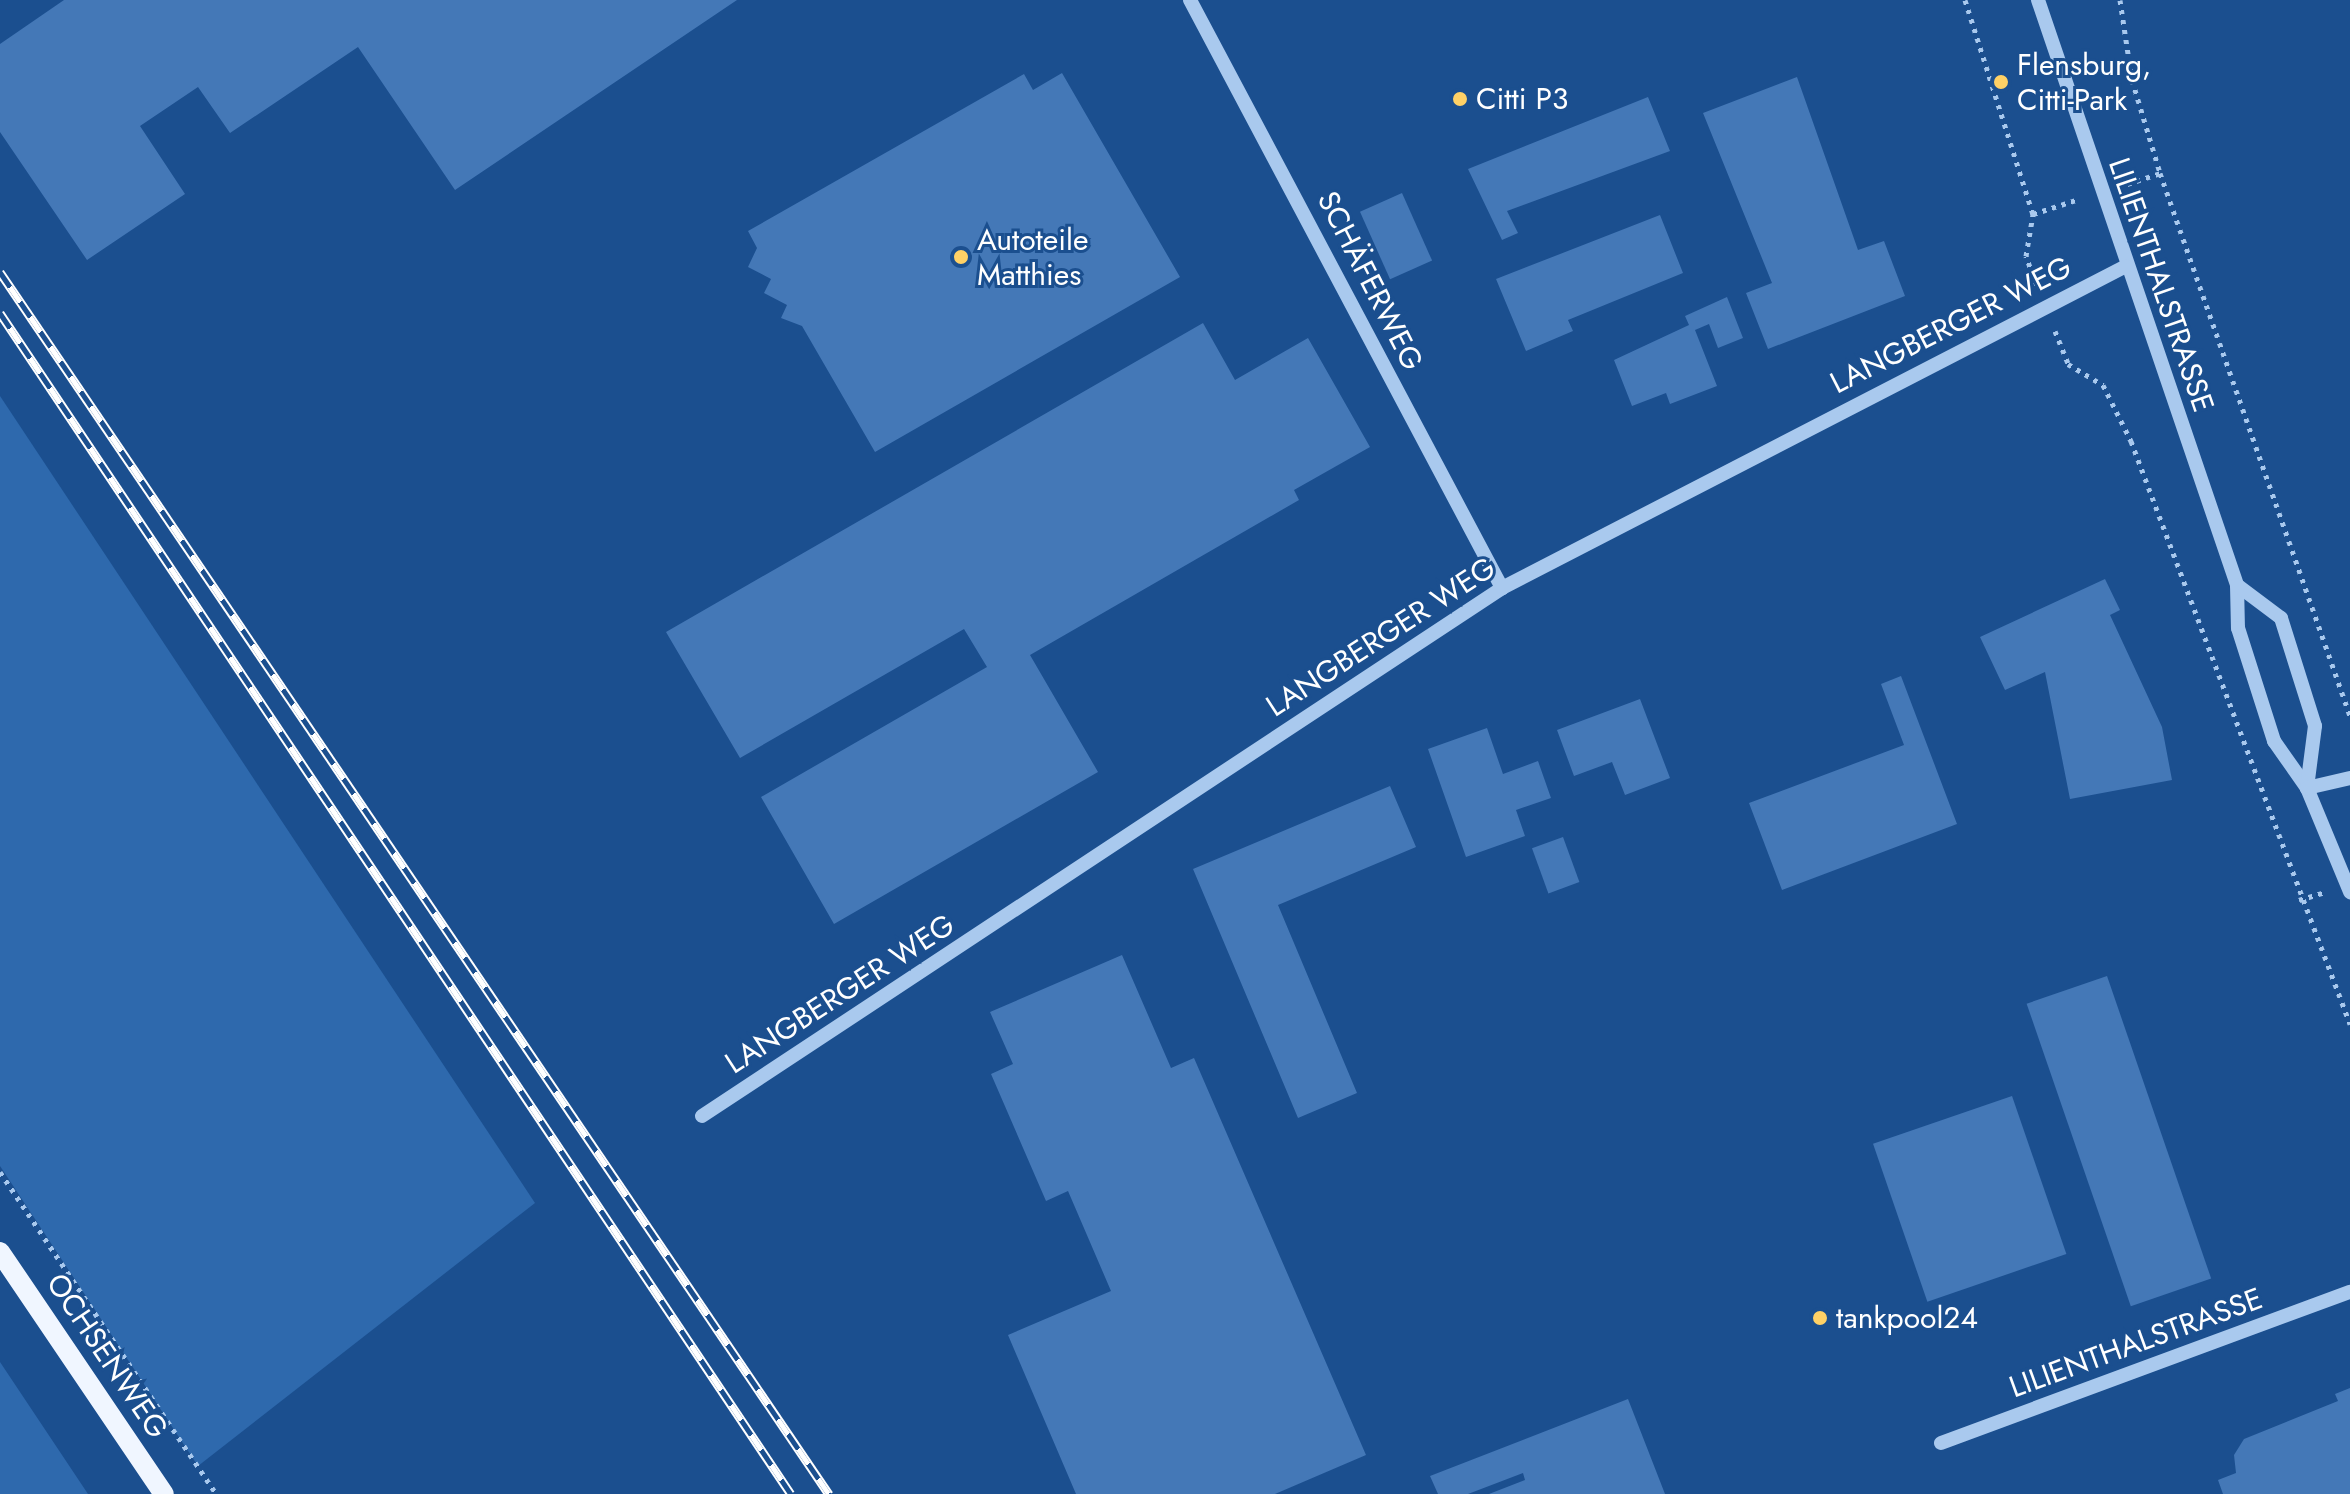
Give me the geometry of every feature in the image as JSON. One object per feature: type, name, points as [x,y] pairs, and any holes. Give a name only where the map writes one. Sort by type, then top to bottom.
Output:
[{"type":"main road","name":"OCHSENWEG","points":[[0,1252],[164,1494]]},
{"type":"street","name":"SCHÄFERWEG","points":[[1190,0],[1502,588]]},
{"type":"street","name":"LILIENTHALSTRASSE","points":[[2038,0],[2237,585],[2238,628],[2274,741],[2307,788],[2350,892]]},
{"type":"street","name":"LANGBERGER WEG","points":[[702,1116],[1502,588],[2126,266]]},
{"type":"street","name":"LILIENTHALSTRASSE","points":[[2237,585],[2281,618],[2315,726],[2307,788]]},
{"type":"street","points":[[2307,788],[2350,778]]},
{"type":"street","name":"LILIENTHALSTRASSE","points":[[1941,1443],[2350,1292]]},
{"type":"path","points":[[1965,0],[2033,214],[2026,256],[2041,295]]},
{"type":"path","points":[[2120,0],[2132,80],[2160,173],[2350,716]]},
{"type":"path","points":[[2033,214],[2160,173]]},
{"type":"path","points":[[2050,319],[2068,364],[2103,385],[2131,441],[2350,1024]]},
{"type":"path","points":[[0,1172],[216,1494]]},
{"type":"shaded area","points":[[0,396],[535,1203],[198,1466],[0,1166]]},
{"type":"shaded area","points":[[0,1362],[88,1494],[0,1494]]},
{"type":"building","points":[[64,0],[737,0],[455,190],[358,47],[230,133],[198,87],[140,126],[185,194],[87,260],[0,132],[0,44]]},
{"type":"building","name":"Autoteile Matthies","points":[[1062,73],[1180,277],[875,452],[802,326],[781,318],[787,305],[764,293],[771,279],[748,267],[757,248],[748,231],[1024,74],[1033,90]]},
{"type":"building","points":[[1797,77],[1858,250],[1884,241],[1905,296],[1768,349],[1746,293],[1772,283],[1703,113]]},
{"type":"building","points":[[1648,97],[1670,151],[1507,211],[1518,233],[1502,240],[1468,169]]},
{"type":"building","points":[[1402,193],[1432,261],[1390,279],[1360,212]]},
{"type":"building","points":[[1660,215],[1683,273],[1568,320],[1573,331],[1526,351],[1496,279]]},
{"type":"building","points":[[1727,297],[1743,338],[1718,348],[1709,324],[1695,330],[1717,386],[1670,404],[1666,393],[1632,406],[1614,360],[1689,325],[1685,316]]},
{"type":"building","points":[[1203,323],[1235,380],[1308,338],[1370,447],[1294,490],[1299,500],[1030,655],[1098,772],[834,924],[761,797],[987,667],[964,629],[740,758],[666,632]]},
{"type":"building","points":[[2105,579],[2120,610],[2110,615],[2162,727],[2172,780],[2070,799],[2045,672],[2005,690],[1980,637]]},
{"type":"building","points":[[1901,676],[1957,824],[1782,890],[1749,803],[1904,745],[1881,684]]},
{"type":"building","points":[[1640,699],[1670,778],[1625,795],[1612,762],[1574,776],[1557,730]]},
{"type":"building","points":[[1487,728],[1503,774],[1538,761],[1551,798],[1516,810],[1525,836],[1466,857],[1428,749]]},
{"type":"building","points":[[1390,786],[1416,847],[1278,905],[1357,1093],[1298,1118],[1193,869]]},
{"type":"building","points":[[1563,837],[1579,882],[1548,893],[1532,848]]},
{"type":"building","points":[[1122,955],[1171,1068],[1194,1058],[1366,1455],[1275,1494],[1076,1494],[1008,1335],[1111,1291],[1068,1191],[1046,1201],[991,1074],[1013,1064],[990,1012]]},
{"type":"building","points":[[2107,976],[2211,1279],[2131,1306],[2027,1004]]},
{"type":"building","points":[[2012,1096],[2066,1254],[1927,1302],[1873,1144]]},
{"type":"building","points":[[2350,1388],[2350,1494],[2223,1494],[2218,1480],[2236,1473],[2234,1455],[2244,1439],[2338,1401],[2335,1394]]},
{"type":"building","points":[[1628,1399],[1665,1494],[1489,1494],[1525,1480],[1523,1473],[1468,1494],[1438,1494],[1430,1476]]},
{"type":"railway","points":[[0,272],[829,1494]]},
{"type":"railway","points":[[0,313],[791,1494]]},
{"type":"place","name":"Flensburg, Citti-Park","points":[[2001,82]]},
{"type":"place","name":"Citti P3","points":[[1460,99]]},
{"type":"place","name":"Autoteile Matthies","points":[[961,257]]},
{"type":"place","name":"tankpool24","points":[[1820,1318]]}]
